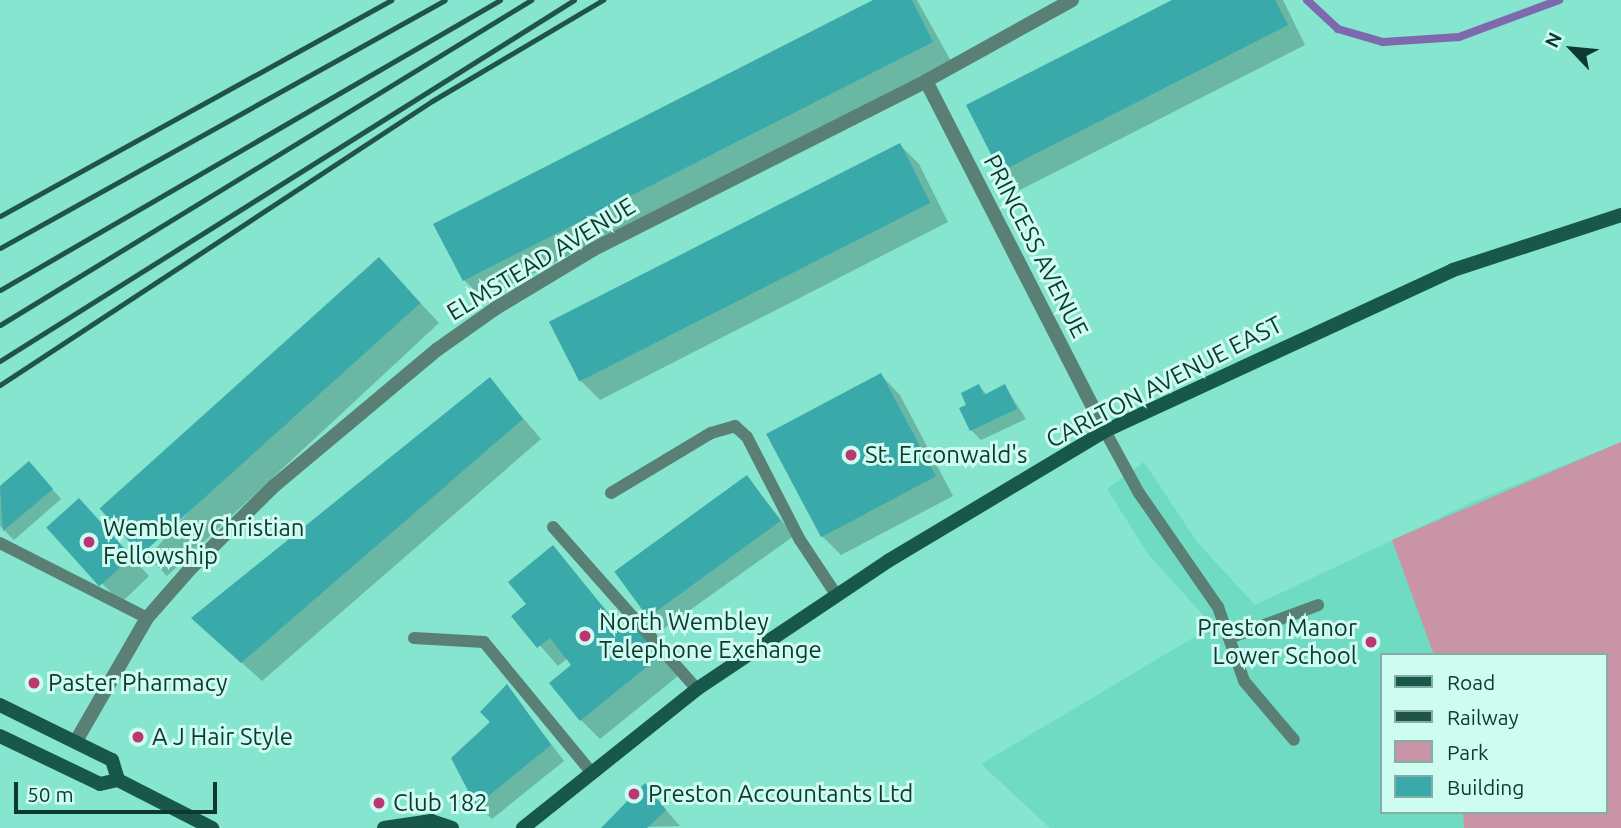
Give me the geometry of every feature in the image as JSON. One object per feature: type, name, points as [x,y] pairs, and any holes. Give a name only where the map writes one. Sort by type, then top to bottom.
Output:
[{"type":"street","name":"ELMSTEAD AVENUE","points":[[76,741],[147,618],[245,512],[352,419],[496,308],[594,249],[926,81],[1072,0]]},
{"type":"street","name":"PRINCESS AVENUE","points":[[926,81],[1105,431]]},
{"type":"street","name":"CARLTON AVENUE EAST","points":[[523,828],[697,689],[837,596],[1105,431],[1454,270],[1621,215]]},
{"type":"street","points":[[0,705],[112,760],[118,780]]},
{"type":"street","points":[[0,736],[100,784],[118,780],[212,828]]},
{"type":"street","points":[[384,828],[431,821],[452,828]]},
{"type":"lane","points":[[611,493],[711,433],[735,426],[747,437],[800,540],[837,596]]},
{"type":"lane","points":[[1105,431],[1139,493],[1218,607],[1244,681],[1294,740]]},
{"type":"lane","points":[[553,527],[697,689]]},
{"type":"lane","points":[[0,543],[147,618]]},
{"type":"lane","points":[[1229,638],[1318,605]]},
{"type":"lane","points":[[414,638],[484,642],[591,772]]},
{"type":"shaded area","name":"Preston Manor Lower School","points":[[1621,442],[1621,828],[1050,828],[981,764],[1213,626],[1148,554],[1107,489],[1144,462],[1197,542],[1255,605],[1475,501]]},
{"type":"green space","points":[[1621,442],[1621,828],[1464,828],[1463,814],[1607,814],[1607,653],[1433,653],[1392,540]]},
{"type":"building","points":[[873,0],[912,0],[933,42],[463,281],[433,224]]},
{"type":"building","points":[[1172,0],[1275,0],[1288,25],[1000,172],[966,105]]},
{"type":"building","points":[[900,143],[930,203],[579,382],[549,322]]},
{"type":"building","points":[[379,257],[420,303],[141,555],[100,509]]},
{"type":"building","name":"St. Erconwald's","points":[[881,373],[936,476],[821,537],[766,434]]},
{"type":"building","points":[[490,377],[523,419],[241,663],[191,618]]},
{"type":"building","points":[[979,384],[984,395],[1005,384],[1017,409],[970,431],[959,408],[966,405],[961,393]]},
{"type":"building","points":[[29,461],[53,489],[3,531],[0,486]]},
{"type":"building","points":[[747,475],[781,521],[648,618],[614,571]]},
{"type":"building","name":"Wembley Christian Fellowship","points":[[79,498],[132,557],[99,586],[46,527]]},
{"type":"building","name":"North Wembley Telephone Exchange","points":[[553,545],[624,633],[634,625],[660,656],[580,721],[549,683],[571,665],[550,638],[537,648],[511,616],[526,604],[508,582]]},
{"type":"building","points":[[507,684],[551,745],[476,806],[451,758],[490,722],[480,712]]},
{"type":"building","points":[[645,783],[666,810],[647,828],[601,828]]},
{"type":"waterway","points":[[1307,0],[1338,29],[1383,42],[1459,37],[1559,0]]},
{"type":"railway","points":[[0,216],[391,0]]},
{"type":"railway","points":[[0,248],[445,0]]},
{"type":"railway","points":[[0,290],[500,0]]},
{"type":"railway","points":[[0,325],[531,0]]},
{"type":"railway","points":[[0,361],[574,0]]},
{"type":"railway","points":[[0,385],[432,101],[603,0]]},
{"type":"place","name":"St. Erconwald's","points":[[851,455]]},
{"type":"place","name":"Wembley Christian Fellowship","points":[[89,542]]},
{"type":"place","name":"North Wembley Telephone Exchange","points":[[585,636]]},
{"type":"place","name":"Preston Manor Lower School","points":[[1371,642]]},
{"type":"place","name":"Paster Pharmacy","points":[[34,683]]},
{"type":"place","name":"A J Hair Style","points":[[138,737]]},
{"type":"place","name":"Preston Accountants Ltd","points":[[634,794]]},
{"type":"place","name":"Club 182","points":[[379,803]]}]
